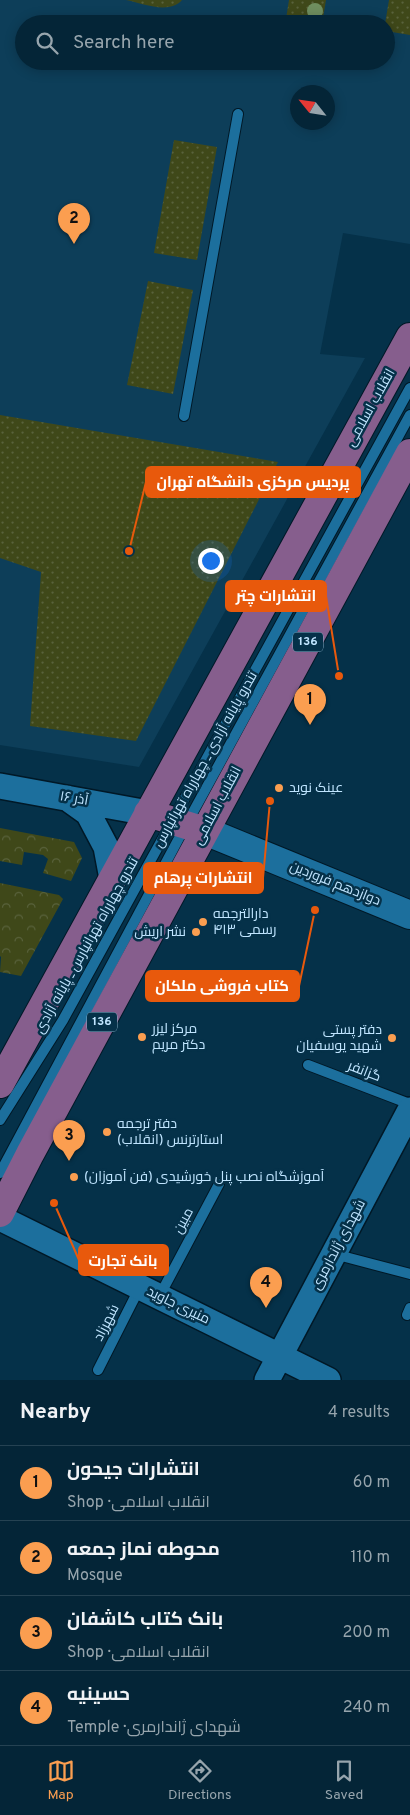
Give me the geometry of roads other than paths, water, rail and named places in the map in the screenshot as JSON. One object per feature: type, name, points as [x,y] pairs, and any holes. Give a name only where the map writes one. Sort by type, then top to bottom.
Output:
[{"type":"main road","name":"انقلاب اسلامی","points":[[0,1213],[30,1154],[178,822],[410,337]]},
{"type":"main road","name":"انقلاب اسلامی","points":[[0,1084],[112,879],[178,822],[410,453]]},
{"type":"main road","name":"دوازدهم فروردین","points":[[178,822],[410,914]]},
{"type":"street","name":"۱۶ آذر","points":[[0,786],[67,798],[178,822]]},
{"type":"street","points":[[67,798],[88,813],[106,847],[112,879]]},
{"type":"street","name":"شهدای ژاندارمری","points":[[267,1380],[410,1110]]},
{"type":"street","name":"منیری جاوید","points":[[0,1218],[328,1380]]},
{"type":"lane","points":[[184,416],[238,114]]},
{"type":"lane","name":"تندرو چهارراه تهرانپارس ـ پایانه آزادی","points":[[0,1120],[64,1020],[178,822],[410,388]]},
{"type":"lane","name":"تندرو پایانه آزادی ـ چهارراه تهرانپارس","points":[[0,1173],[178,822],[410,416]]},
{"type":"lane","name":"گزانفر","points":[[308,1065],[410,1104]]},
{"type":"lane","name":"مبین","points":[[150,1292],[219,1184]]},
{"type":"lane","points":[[334,1254],[410,1274]]},
{"type":"lane","name":"شهرزاد","points":[[98,1370],[150,1292]]},
{"type":"place","name":"محوطه نماز جمعه","points":[[74,244]]},
{"type":"place","name":"پردیس مرکزی دانشگاه‌ تهران","points":[[129,551]]},
{"type":"place","name":"انتشارات چتر","points":[[339,676]]},
{"type":"place","name":"انتشارات جیحون","points":[[310,725]]},
{"type":"place","name":"عینک نوید","points":[[279,788]]},
{"type":"place","name":"انتشارات پرهام","points":[[270,801]]},
{"type":"place","name":"کتاب فروشی ملکان","points":[[315,910]]},
{"type":"place","name":"دارالترجمه رسمی ۴۱۳","points":[[203,922]]},
{"type":"place","name":"نشر اریش","points":[[196,932]]},
{"type":"place","name":"مرکز لیزر دکتر مریم","points":[[142,1037]]},
{"type":"place","name":"دفتر پستی شهید یوسفیان","points":[[392,1038]]},
{"type":"place","name":"دفتر ترجمه استارترنس (انقلاب)","points":[[107,1132]]},
{"type":"place","name":"بانک کتاب کاشفان","points":[[69,1161]]},
{"type":"place","name":"آموزشگاه نصب پنل خورشیدی (فن آموزان)","points":[[74,1177]]},
{"type":"place","name":"بانک تجارت","points":[[54,1203]]},
{"type":"place","name":"حسینیه","points":[[266,1308]]}]
